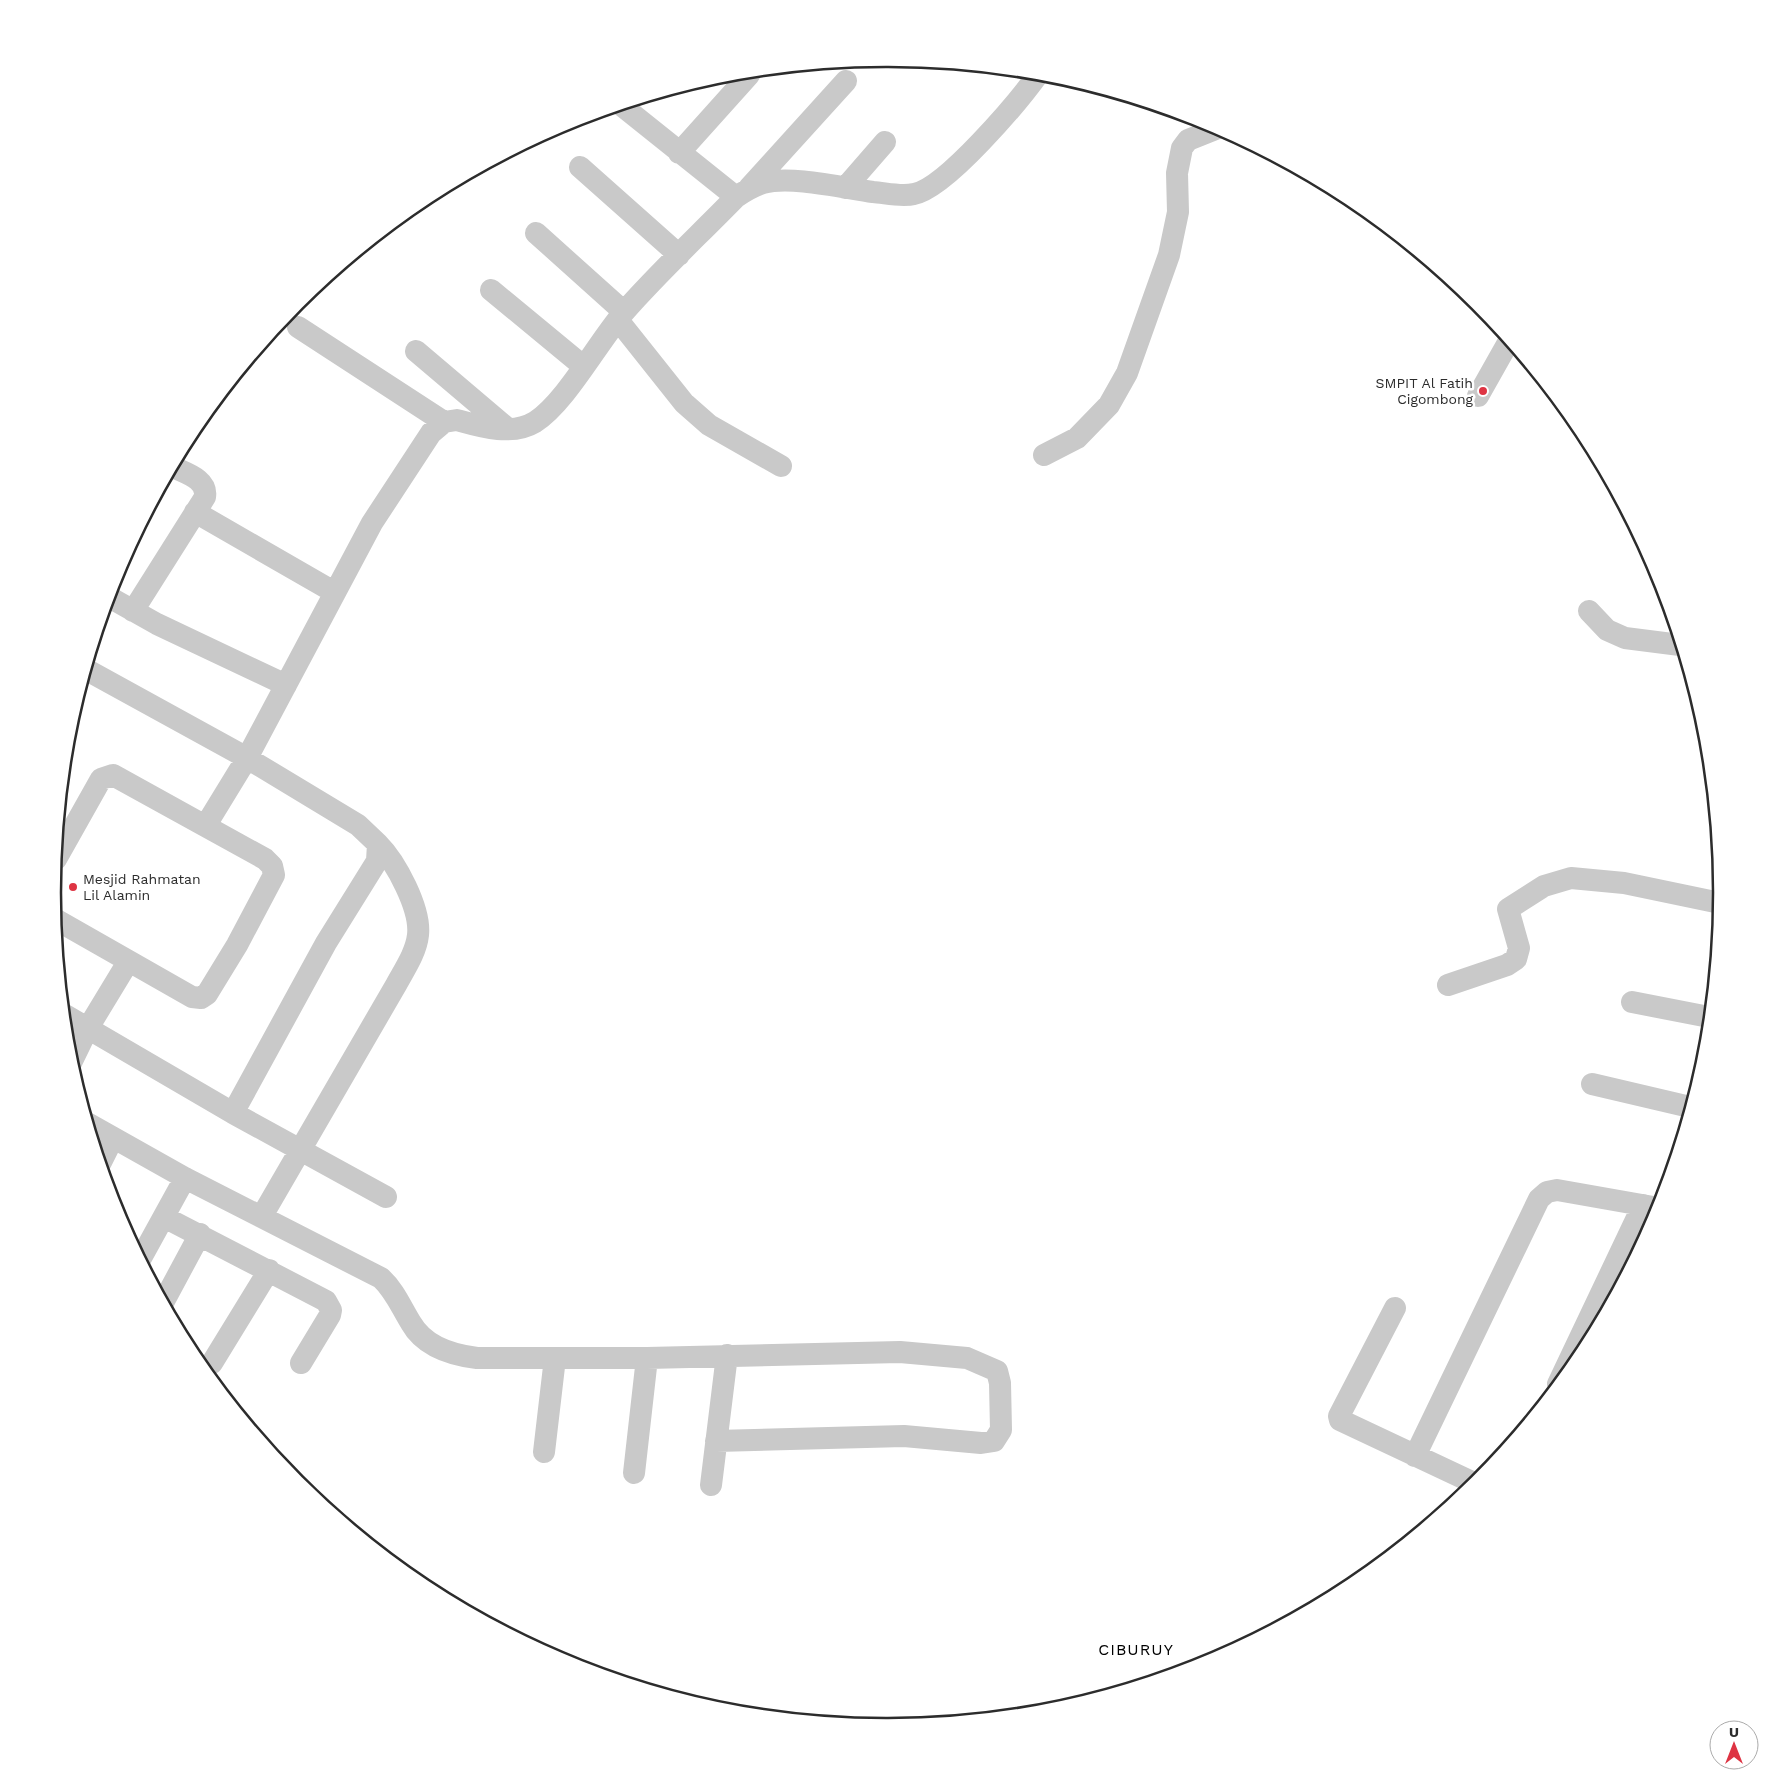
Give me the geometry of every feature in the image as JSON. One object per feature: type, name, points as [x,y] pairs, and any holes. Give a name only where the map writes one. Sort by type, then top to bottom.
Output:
[{"type":"street","points":[[678,154],[745,80]]},
{"type":"street","points":[[743,193],[776,181],[904,195],[914,194],[930,187],[988,133],[1033,80]]},
{"type":"street","points":[[206,825],[247,758],[372,523],[414,456],[431,433],[444,422],[458,420],[494,429],[526,426],[546,413],[621,316],[679,255],[743,193],[846,81]]},
{"type":"street","points":[[626,110],[678,154],[743,193]]},
{"type":"street","points":[[1044,455],[1077,438],[1109,405],[1127,373],[1169,255],[1178,212],[1178,173],[1182,148],[1188,140],[1208,132]]},
{"type":"street","points":[[845,188],[885,142]]},
{"type":"street","points":[[580,167],[679,255]]},
{"type":"street","points":[[536,233],[621,316],[684,402],[703,420],[738,443],[781,466]]},
{"type":"street","points":[[491,290],[583,366]]},
{"type":"street","points":[[298,327],[444,422]]},
{"type":"street","points":[[1478,396],[1506,346]]},
{"type":"street","points":[[416,351],[508,429]]},
{"type":"street","points":[[134,611],[205,497],[204,487],[197,479],[178,470]]},
{"type":"street","points":[[194,512],[334,592]]},
{"type":"street","points":[[115,600],[286,685]]},
{"type":"street","points":[[1590,611],[1607,630],[1625,638],[1674,644]]},
{"type":"street","points":[[91,673],[247,758],[358,825],[394,863],[413,904],[417,919],[416,945],[396,985],[262,1216]]},
{"type":"street","points":[[62,923],[192,997],[201,998],[207,994],[237,945],[272,881],[274,870],[265,859],[122,778],[106,776],[98,783],[63,847]]},
{"type":"street","points":[[233,1114],[326,943],[377,861],[378,844]]},
{"type":"street","points":[[1448,985],[1508,965],[1516,959],[1519,948],[1509,913],[1510,906],[1544,886],[1559,881],[1584,879],[1624,883],[1713,901]]},
{"type":"street","points":[[77,1052],[88,1028],[128,962]]},
{"type":"street","points":[[1632,1002],[1703,1016]]},
{"type":"street","points":[[71,1019],[233,1114],[301,1149],[386,1198]]},
{"type":"street","points":[[1592,1084],[1685,1106]]},
{"type":"street","points":[[96,1127],[185,1178],[381,1278],[391,1288],[418,1334],[442,1349],[458,1356],[477,1358],[647,1358],[900,1352],[967,1358],[997,1371],[1000,1383],[1001,1430],[994,1441],[981,1443],[904,1436],[716,1441]]},
{"type":"street","points":[[104,1156],[113,1138]]},
{"type":"street","points":[[144,1253],[185,1178]]},
{"type":"street","points":[[1415,1456],[1539,1200],[1547,1192],[1557,1190],[1651,1206],[1583,1337]]},
{"type":"street","points":[[164,1217],[326,1301],[331,1310],[301,1363]]},
{"type":"street","points":[[167,1296],[200,1234]]},
{"type":"street","points":[[212,1364],[269,1270]]},
{"type":"street","points":[[1395,1308],[1339,1416],[1343,1423],[1415,1456],[1463,1484]]},
{"type":"street","points":[[711,1485],[727,1355]]},
{"type":"street","points":[[544,1452],[555,1358]]},
{"type":"street","points":[[634,1473],[647,1358]]},
{"type":"place","name":"SMPIT Al Fatih Cigombong","points":[[1483,391]]},
{"type":"place","name":"Mesjid Rahmatan Lil Alamin","points":[[73,887]]},
{"type":"district","name":"CIBURUY","points":[[1136,1649]]}]
